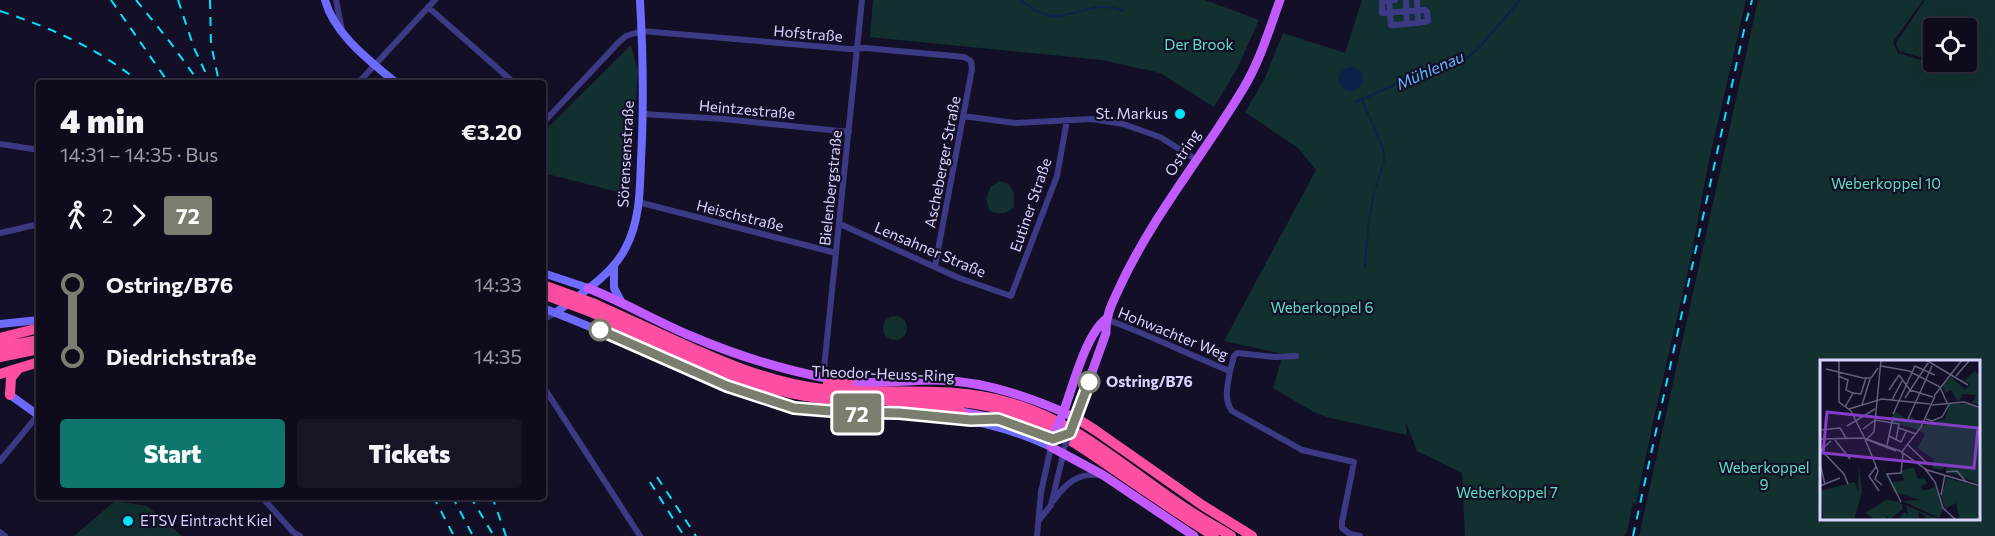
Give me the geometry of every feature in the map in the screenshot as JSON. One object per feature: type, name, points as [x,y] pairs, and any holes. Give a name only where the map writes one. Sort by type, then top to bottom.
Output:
[{"type":"highway","name":"Theodor-Heuss-Ring","points":[[546,286],[595,304],[637,329],[727,374],[765,386],[817,397],[843,400],[935,399],[965,402],[1016,414],[1052,429],[1111,468]]},
{"type":"highway","name":"Theodor-Heuss-Ring","points":[[546,295],[740,369],[802,386],[846,390],[934,390],[996,399],[1028,408],[1075,431],[1111,468]]},
{"type":"highway","points":[[0,338],[36,329]]},
{"type":"highway","points":[[0,347],[36,341]]},
{"type":"highway","points":[[0,357],[36,351]]},
{"type":"highway","points":[[0,374],[36,363]]},
{"type":"highway","points":[[10,395],[11,378],[18,369]]},
{"type":"highway","points":[[802,386],[849,382]]},
{"type":"highway","points":[[883,399],[895,405],[961,412]]},
{"type":"highway","points":[[1073,425],[1095,430],[1202,505],[1252,536]]},
{"type":"highway","points":[[1111,468],[1214,536]]},
{"type":"highway","points":[[1111,468],[1231,536]]},
{"type":"main road","points":[[325,0],[328,13],[342,30],[393,80]]},
{"type":"main road","name":"Sörensenstraße","points":[[555,313],[614,265],[627,247],[634,225],[638,202],[643,114],[640,0]]},
{"type":"main road","name":"Ostring","points":[[1073,425],[1106,333],[1106,319],[1137,255],[1248,79],[1262,50],[1280,0]]},
{"type":"main road","points":[[614,265],[614,288],[622,303]]},
{"type":"main road","points":[[546,274],[588,288]]},
{"type":"main road","name":"Theodor-Heuss-Ring","points":[[588,288],[726,350],[822,378],[849,382],[954,381],[1005,390],[1062,415],[1073,425]]},
{"type":"main road","points":[[546,309],[600,330],[727,386],[794,408],[936,415],[971,420],[1052,443],[1080,461],[1111,468],[1194,536]]},
{"type":"main road","name":"Ostring","points":[[1052,443],[1082,359],[1097,326],[1106,319]]},
{"type":"main road","points":[[0,324],[36,320]]},
{"type":"main road","points":[[0,388],[36,414]]},
{"type":"main road","points":[[961,412],[998,419],[1043,436],[1052,443]]},
{"type":"main road","points":[[971,420],[998,419]]},
{"type":"main road","points":[[1052,443],[1073,425]]},
{"type":"street","points":[[336,0],[342,30]]},
{"type":"street","points":[[361,80],[435,0]]},
{"type":"street","name":"Bielenbergstraße","points":[[822,378],[862,0]]},
{"type":"street","points":[[1417,0],[1418,11],[1418,23],[1395,25],[1392,13],[1393,0],[1383,1],[1381,4],[1382,12],[1392,13],[1418,11]]},
{"type":"street","points":[[1406,0],[1407,24]]},
{"type":"street","points":[[428,7],[511,80]]},
{"type":"street","points":[[546,120],[619,42],[626,36],[642,31]]},
{"type":"street","name":"Hofstraße","points":[[642,31],[942,54],[964,57],[971,61]]},
{"type":"street","name":"Ascheberger Straße","points":[[935,266],[972,69],[971,61]]},
{"type":"street","points":[[546,113],[549,116]]},
{"type":"street","name":"Heintzestraße","points":[[643,114],[724,119],[849,132]]},
{"type":"street","points":[[963,116],[1015,123],[1092,119],[1137,127],[1161,137],[1197,160]]},
{"type":"street","name":"Eutiner Straße","points":[[1011,296],[1057,176],[1067,120]]},
{"type":"street","points":[[0,144],[36,150]]},
{"type":"street","name":"Heischstraße","points":[[638,202],[836,253]]},
{"type":"street","name":"Lensahner Straße","points":[[840,224],[958,278],[1011,296]]},
{"type":"street","points":[[0,233],[36,225]]},
{"type":"street","points":[[546,318],[555,313]]},
{"type":"street","name":"Hohwachter Weg","points":[[1106,319],[1145,333],[1178,350],[1230,371]]},
{"type":"street","name":"Hohwachter Weg","points":[[1296,356],[1275,357],[1237,353],[1230,371],[1227,404],[1232,411],[1302,450],[1354,462],[1342,528],[1350,534],[1360,536]]},
{"type":"street","points":[[546,391],[640,536]]},
{"type":"street","points":[[0,461],[36,417]]},
{"type":"street","name":"Ostring","points":[[1052,503],[1064,449],[1073,425]]},
{"type":"street","name":"Ostring","points":[[1037,536],[1041,492],[1052,443]]},
{"type":"street","name":"Ostring","points":[[1040,520],[1064,486],[1080,476],[1111,468]]},
{"type":"street","points":[[265,500],[293,532],[300,536]]},
{"type":"street","points":[[0,532],[5,536]]},
{"type":"green space","name":"Der Brook","points":[[873,0],[1205,0],[1259,20],[1237,69],[1214,107],[1160,73],[1102,60],[870,37]]},
{"type":"green space","points":[[1362,0],[1746,0],[1708,165],[1691,257],[1636,504],[1633,503],[1627,532],[1624,536],[1465,536],[1462,473],[1417,451],[1406,422],[1407,435],[1330,418],[1314,412],[1273,388],[1283,354],[1224,341],[1316,170],[1298,148],[1245,112],[1264,80],[1283,33],[1345,53]]},
{"type":"green space","points":[[1758,0],[1923,0],[1893,42],[1898,53],[1923,60],[1923,72],[1970,74],[1970,72],[1977,72],[1977,18],[1923,18],[1923,58],[1899,51],[1896,43],[1925,0],[1995,0],[1995,536],[1639,536]]},
{"type":"green space","points":[[631,45],[638,70],[630,195],[546,174],[546,129]]},
{"type":"green space","points":[[1000,181],[1009,184],[1014,194],[1014,207],[1009,211],[997,213],[990,211],[986,199],[991,186]]},
{"type":"green space","points":[[895,316],[904,319],[907,328],[904,337],[895,340],[886,337],[883,328],[886,319]]},
{"type":"green space","name":"ETSV Eintracht Kiel","points":[[115,501],[147,506],[182,536],[74,536]]},
{"type":"water","points":[[1351,67],[1356,68],[1362,74],[1362,84],[1356,90],[1351,91],[1346,90],[1340,84],[1339,79],[1340,74],[1346,68]]},
{"type":"waterway","name":"Mühlenau","points":[[1020,0],[1036,11],[1050,16],[1096,7],[1123,11]]},
{"type":"waterway","name":"Mühlenau","points":[[1356,102],[1407,79],[1466,58],[1479,48],[1520,0]]},
{"type":"waterway","points":[[1362,100],[1383,148],[1384,161],[1376,186]]},
{"type":"waterway","name":"Mühlenau","points":[[1365,267],[1368,226],[1374,192]]},
{"type":"railway","points":[[111,0],[167,80]]},
{"type":"railway","points":[[136,0],[198,80]]},
{"type":"railway","points":[[178,0],[194,48],[209,80]]},
{"type":"railway","points":[[210,0],[211,44],[219,80]]},
{"type":"railway","points":[[1633,536],[1752,0]]},
{"type":"railway","points":[[0,11],[73,40],[107,59],[136,80]]},
{"type":"railway","points":[[657,477],[696,536]]},
{"type":"railway","points":[[650,482],[684,536]]},
{"type":"railway","points":[[435,500],[454,536]]},
{"type":"railway","points":[[454,500],[473,536]]},
{"type":"railway","points":[[472,500],[494,536]]},
{"type":"railway","points":[[493,500],[506,536]]},
{"type":"bus line","name":"72","points":[[600,330],[727,386],[794,408],[947,416],[971,420],[998,419],[1053,439],[1070,433],[1089,382]]},
{"type":"place","name":"St. Markus","points":[[1180,114]]},
{"type":"place","name":"Ostring/B76","points":[[1089,382]]},
{"type":"place","name":"ETSV Eintracht Kiel","points":[[128,521]]},
{"type":"park label","name":"Weberkoppel 10","points":[[1886,184]]},
{"type":"park label","name":"Weberkoppel 6","points":[[1322,308]]},
{"type":"park label","name":"Weberkoppel 9","points":[[1764,476]]},
{"type":"park label","name":"Weberkoppel 7","points":[[1507,493]]}]
